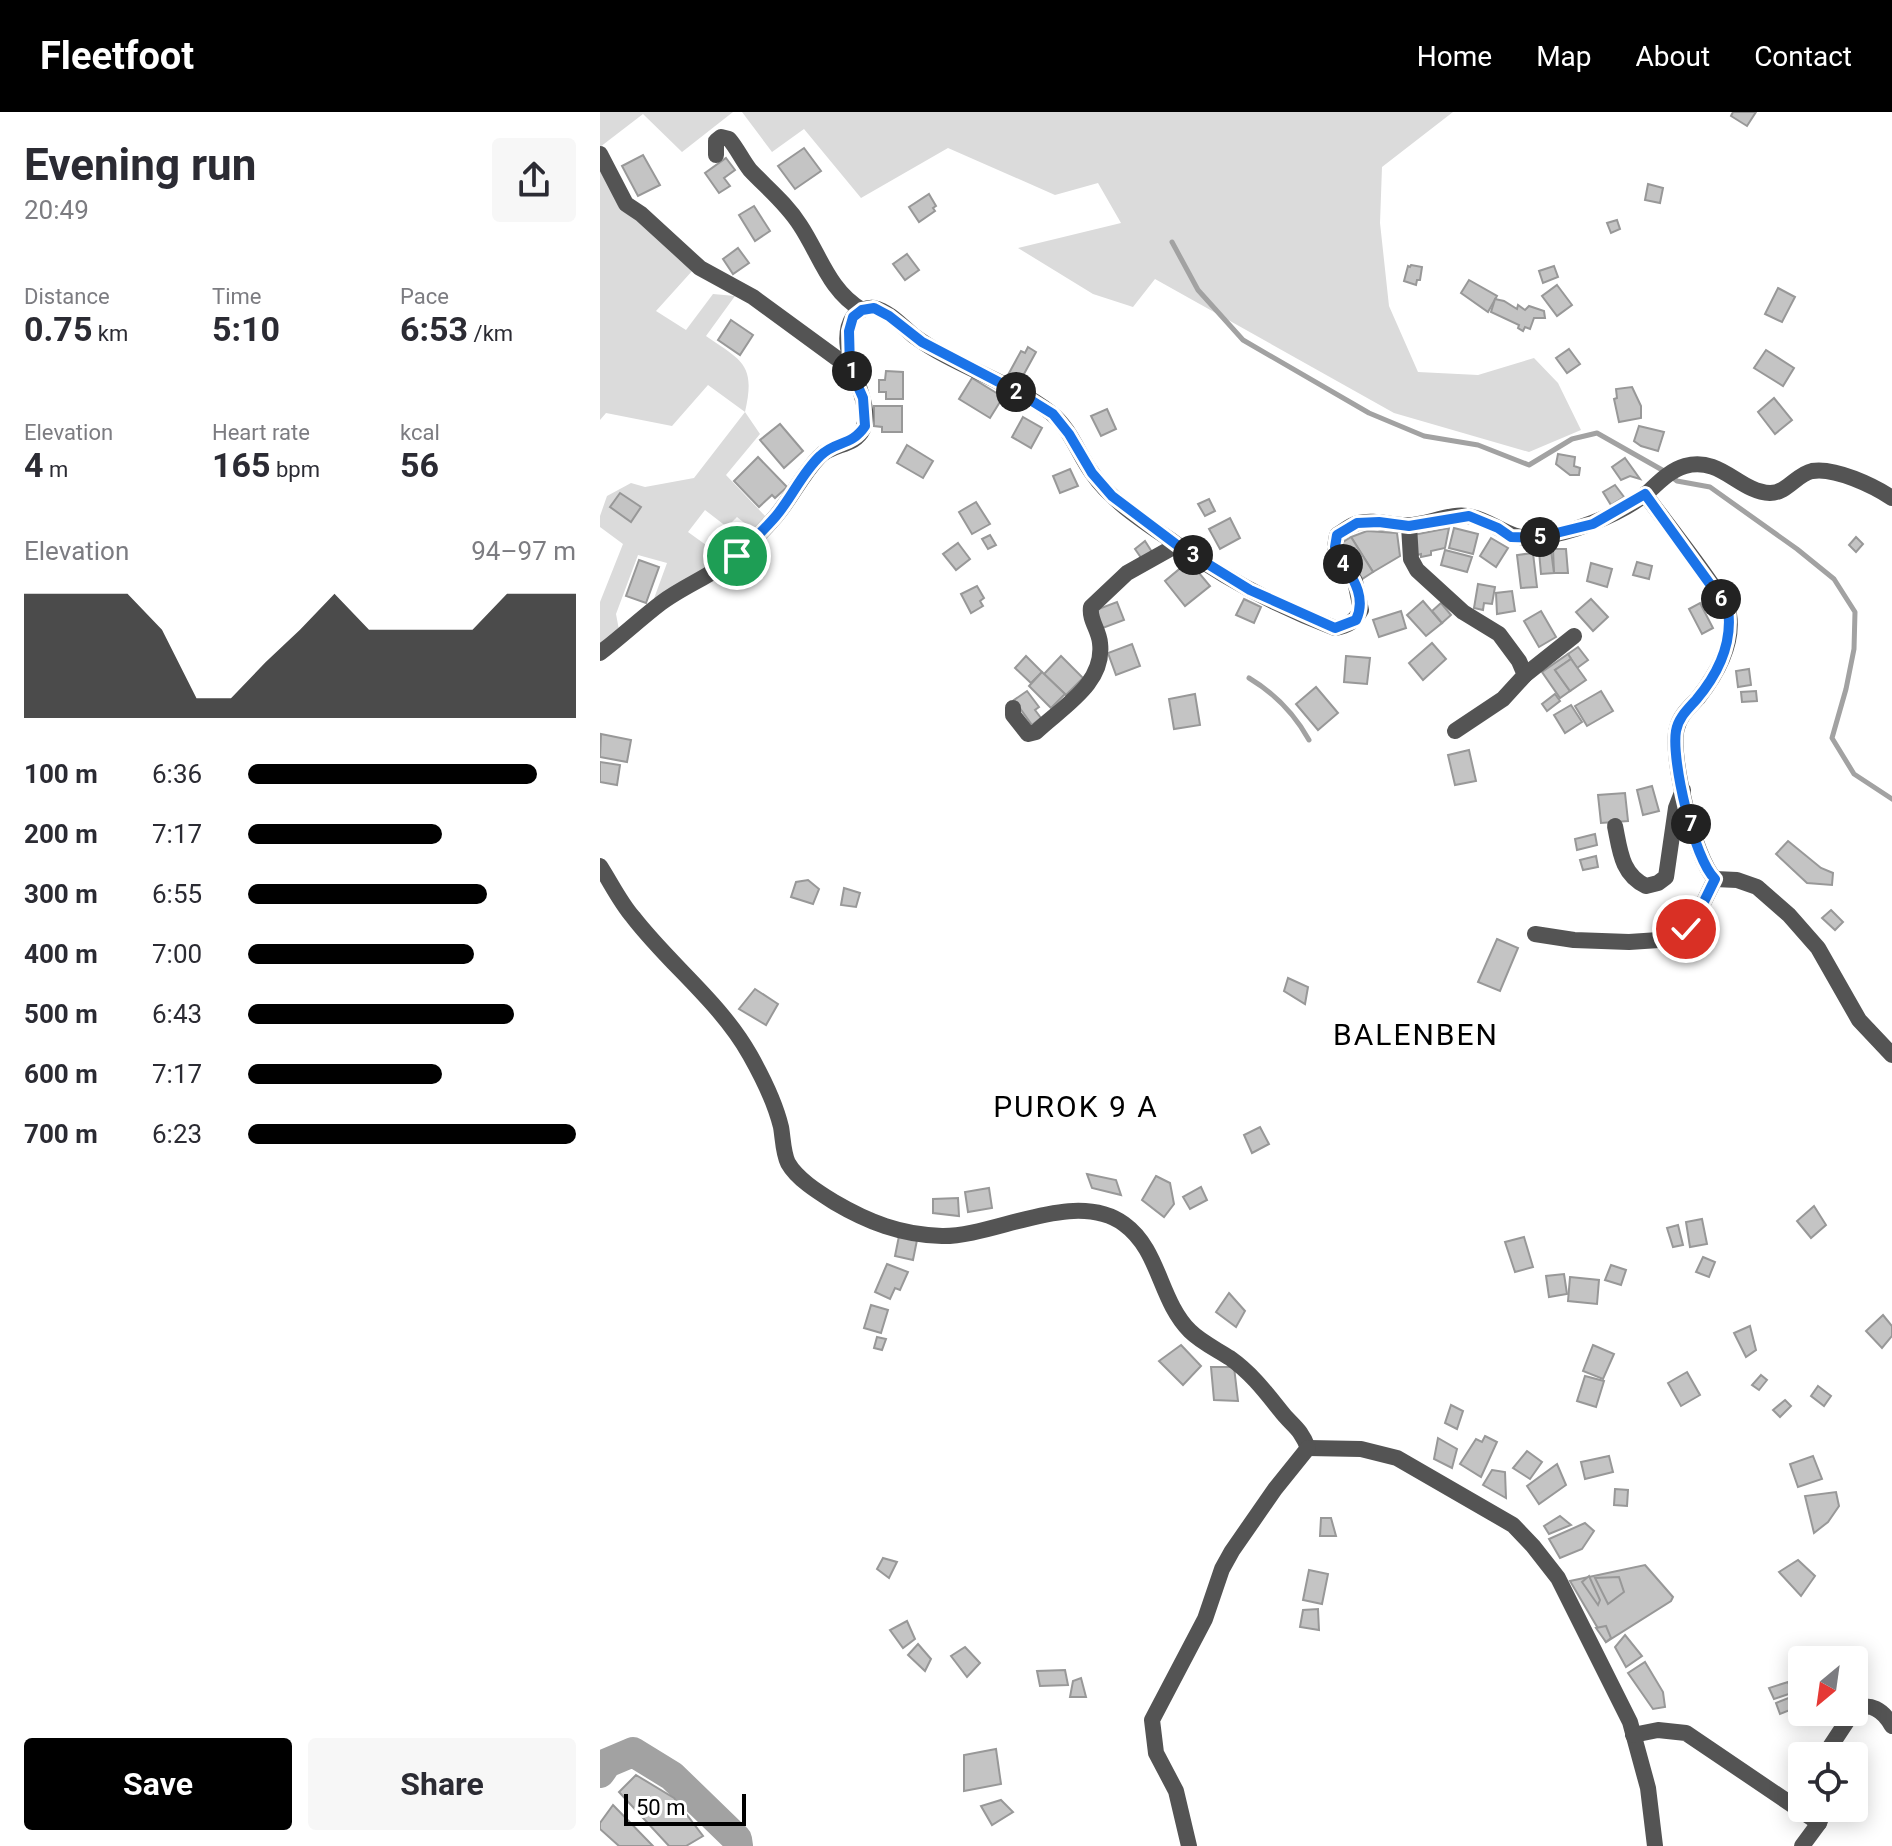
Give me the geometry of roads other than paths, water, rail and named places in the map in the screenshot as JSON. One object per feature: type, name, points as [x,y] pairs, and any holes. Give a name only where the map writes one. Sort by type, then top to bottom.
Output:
[{"type":"street","points":[[716,155],[716,141],[721,137],[729,139],[749,169],[780,198],[799,222],[837,289],[862,310]]},
{"type":"street","points":[[600,154],[626,204],[700,268],[753,297],[850,368]]},
{"type":"street","points":[[600,653],[662,603],[737,556],[777,515],[821,454],[858,436],[865,426],[863,398],[850,368],[849,331],[853,317],[862,310],[874,308],[922,342],[1053,414],[1092,473],[1112,496],[1177,545],[1250,590],[1335,628],[1356,620],[1361,610],[1355,581],[1335,547],[1337,535],[1357,523],[1409,526],[1469,516],[1511,537],[1536,538],[1593,524],[1684,466],[1711,467],[1769,493],[1780,491],[1812,471],[1840,474],[1876,487],[1892,498]]},
{"type":"street","points":[[1651,488],[1728,609],[1730,624],[1730,638],[1713,679],[1682,715],[1676,730],[1677,761],[1696,847],[1708,872],[1715,879],[1737,880],[1757,887],[1789,915],[1818,948],[1859,1020],[1892,1055]]},
{"type":"street","points":[[1409,526],[1411,559],[1417,570],[1463,612],[1499,634],[1519,661],[1525,675]]},
{"type":"street","points":[[1013,708],[1013,715],[1028,734],[1036,732],[1078,695],[1094,678],[1098,664],[1100,641],[1090,614],[1091,607],[1127,573],[1177,545]]},
{"type":"street","points":[[1455,731],[1503,699],[1525,675],[1574,636]]},
{"type":"street","points":[[1615,826],[1622,862],[1631,877],[1646,886],[1658,883],[1666,877],[1669,866],[1673,819],[1683,790]]},
{"type":"street","points":[[600,866],[632,917],[733,1025],[768,1088],[780,1125],[787,1162],[816,1190],[877,1226],[942,1236],[964,1234],[1048,1214],[1102,1214],[1121,1222],[1137,1235],[1150,1254],[1167,1301],[1189,1330],[1251,1375],[1302,1432],[1308,1448]]},
{"type":"street","points":[[1535,934],[1574,940],[1629,942],[1674,939],[1696,918],[1715,879]]},
{"type":"street","points":[[1308,1448],[1361,1449],[1397,1458],[1513,1525],[1533,1546],[1558,1578],[1630,1722],[1648,1788],[1655,1846]]},
{"type":"street","points":[[1189,1846],[1176,1791],[1156,1753],[1152,1720],[1205,1619],[1222,1569],[1232,1551],[1308,1448]]},
{"type":"street","points":[[1868,1708],[1883,1713],[1892,1726]]},
{"type":"street","points":[[1633,1735],[1658,1730],[1686,1733],[1788,1795]]},
{"type":"street","points":[[1802,1846],[1818,1822]]},
{"type":"waterway","points":[[1172,242],[1198,290],[1243,340],[1369,413],[1424,436],[1478,445],[1529,465],[1572,439],[1597,433],[1664,471]]},
{"type":"waterway","points":[[1672,477],[1677,481],[1710,487],[1834,579],[1855,612],[1854,649],[1832,738],[1854,774],[1892,799]]},
{"type":"waterway","points":[[1249,678],[1283,705],[1309,740]]},
{"type":"waterway","points":[[600,1773],[607,1763],[633,1752],[672,1776],[737,1839],[738,1846]]},
{"type":"district","name":"BALENBEN","points":[[1416,1035]]},
{"type":"district","name":"PUROK 9 A","points":[[1076,1107]]}]
